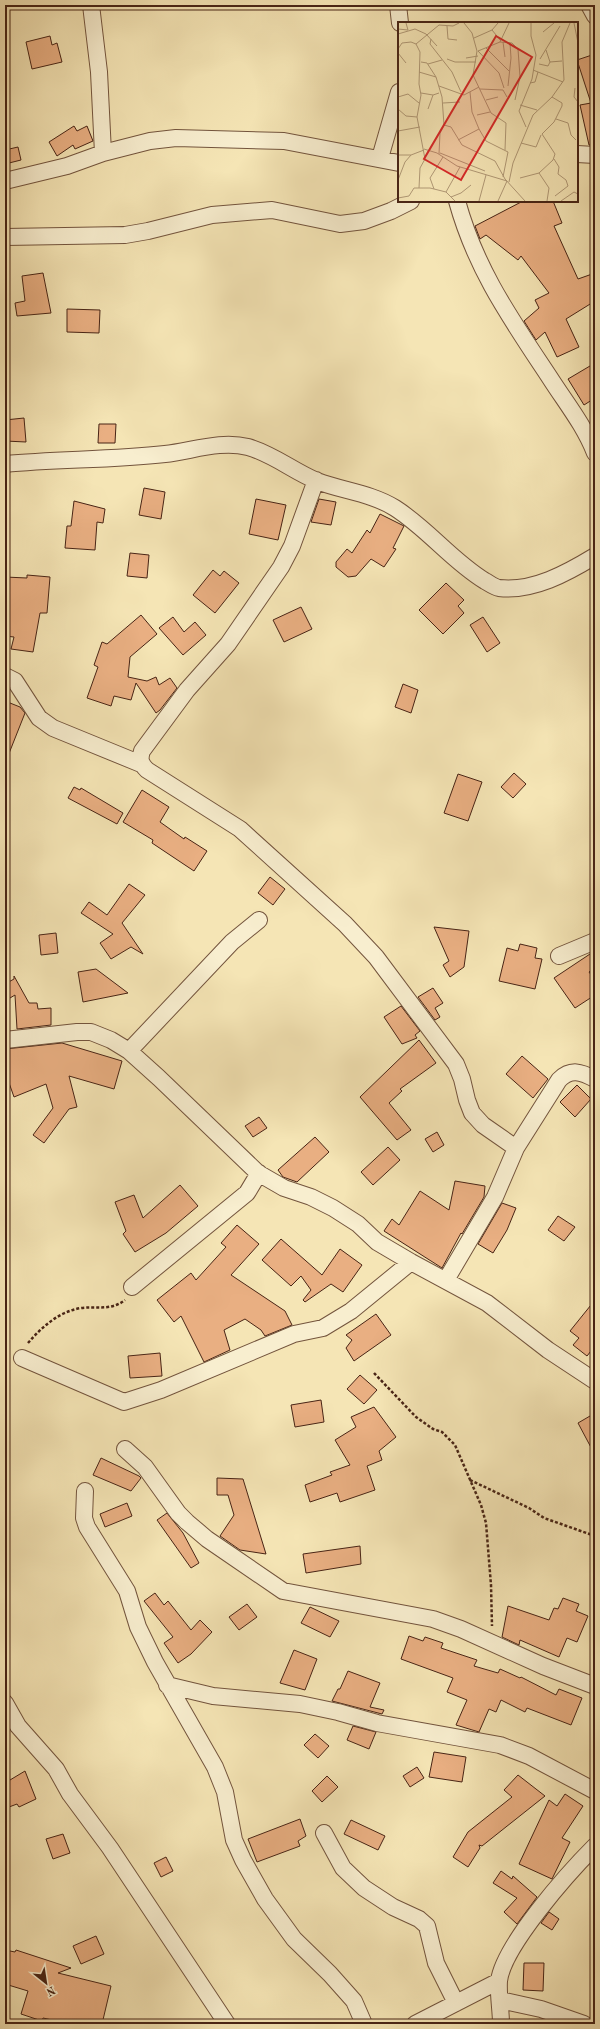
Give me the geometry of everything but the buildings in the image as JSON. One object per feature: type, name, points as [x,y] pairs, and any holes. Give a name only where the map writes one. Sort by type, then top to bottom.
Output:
[{"type":"street","points":[[91,5],[99,72],[103,153]]},
{"type":"street","points":[[398,5],[400,22]]},
{"type":"street","points":[[589,5],[595,16]]},
{"type":"street","points":[[380,158],[398,95]]},
{"type":"street","points":[[5,181],[67,166],[103,153],[150,141],[196,137],[251,141],[284,141],[380,158],[398,163]]},
{"type":"street","points":[[578,154],[595,156]]},
{"type":"street","points":[[5,237],[125,235],[148,231],[212,215],[272,210],[340,224],[364,221],[391,211],[409,202]]},
{"type":"street","points":[[457,202],[467,231],[487,280],[535,356],[576,415],[595,453]]},
{"type":"street","points":[[5,464],[166,454],[223,444],[248,447],[270,456],[316,480],[378,499],[396,509],[472,573],[497,588],[516,589],[543,582],[595,556]]},
{"type":"street","points":[[141,764],[140,758],[142,751],[187,690],[228,644],[281,568],[292,546],[316,480]]},
{"type":"street","points":[[5,676],[15,681],[38,718],[54,728],[141,764],[147,770],[240,830],[345,924],[376,957],[456,1064],[472,1113],[483,1125],[516,1148]]},
{"type":"street","points":[[129,1052],[232,942],[260,920]]},
{"type":"street","points":[[559,956],[595,941]]},
{"type":"street","points":[[5,1040],[77,1032],[91,1032],[111,1040],[129,1052],[259,1173],[284,1188],[311,1197],[333,1208],[358,1224],[377,1242],[410,1262],[487,1303],[548,1350],[595,1381]]},
{"type":"street","points":[[446,1280],[495,1197],[516,1148],[559,1080],[565,1074],[574,1071],[595,1078]]},
{"type":"street","points":[[132,1287],[246,1193],[259,1173]]},
{"type":"street","points":[[22,1358],[124,1402],[168,1387],[294,1334],[323,1328],[351,1311],[410,1262]]},
{"type":"street","points":[[125,1449],[146,1467],[178,1513],[187,1522],[207,1539],[283,1590],[433,1619],[543,1666],[595,1686]]},
{"type":"street","points":[[85,1491],[84,1518],[87,1527],[127,1591],[133,1604],[138,1628],[167,1685],[215,1767],[225,1792],[234,1840],[243,1860],[265,1899],[294,1939],[330,1974],[354,2002],[364,2024]]},
{"type":"street","points":[[167,1685],[213,1696],[300,1704],[338,1712],[376,1723],[500,1745],[529,1756],[595,1791]]},
{"type":"street","points":[[5,1703],[18,1726],[56,1769],[70,1794],[110,1848],[227,2024]]},
{"type":"street","points":[[324,1833],[343,1868],[364,1888],[392,1907],[419,1919],[427,1926],[436,1964],[456,2003]]},
{"type":"street","points":[[501,2024],[499,1981],[509,1954],[524,1929],[595,1846]]},
{"type":"street","points":[[415,2024],[499,1981]]},
{"type":"street","points":[[500,2000],[541,2009],[584,2024]]},
{"type":"path","points":[[22,1358],[28,1344],[50,1321],[67,1311],[81,1308],[110,1307],[118,1305],[126,1299],[132,1287]]},
{"type":"path","points":[[374,1373],[416,1417],[450,1438],[455,1445],[469,1480],[481,1504],[486,1523],[494,1644]]},
{"type":"path","points":[[469,1480],[529,1508],[544,1518],[595,1536]]}]
